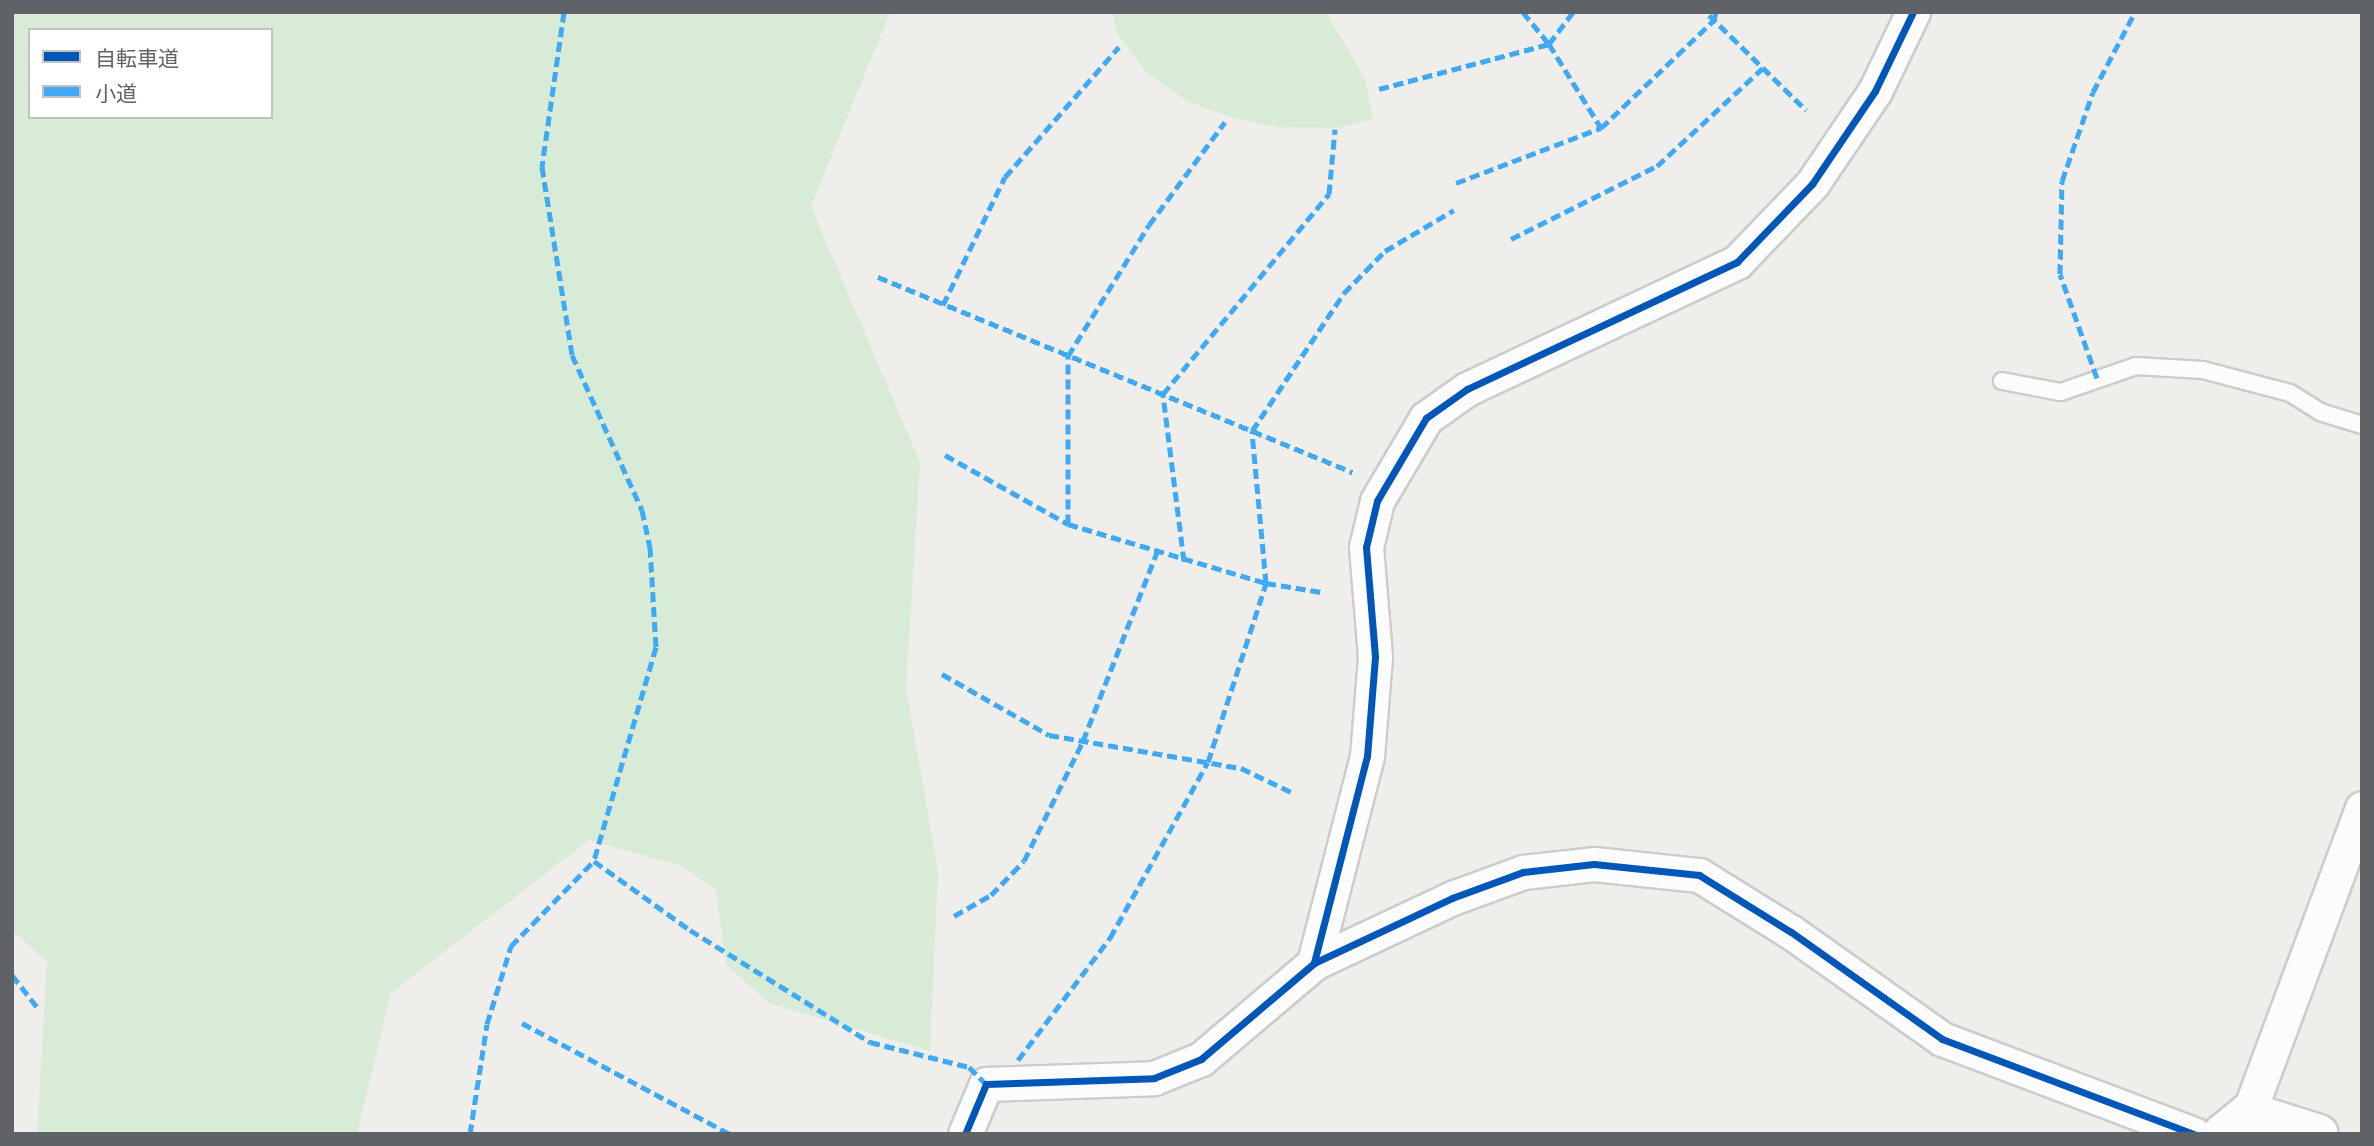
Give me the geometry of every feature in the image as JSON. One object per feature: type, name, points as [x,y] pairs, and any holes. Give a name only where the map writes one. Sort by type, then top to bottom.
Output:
[{"type":"main road","points":[[2236,1123],[2319,1134]]},
{"type":"street","points":[[1314,963],[1367,756],[1376,657],[1366,547],[1377,501],[1426,418],[1467,389],[1737,262],[1812,184],[1875,91],[1913,12]]},
{"type":"street","points":[[2236,1123],[2362,808]]},
{"type":"street","points":[[965,1134],[986,1084],[1154,1077],[1201,1059],[1314,963],[1452,898],[1523,872],[1594,864],[1699,875],[1791,932],[1942,1039],[2194,1134]]},
{"type":"lane","points":[[2002,381],[2061,392],[2136,366],[2203,370],[2290,393],[2320,412],[2362,425]]},
{"type":"green space","points":[[12,12],[890,12],[811,207],[920,462],[906,688],[938,871],[930,1051],[769,1003],[726,965],[716,890],[682,866],[589,840],[391,993],[357,1134],[37,1134],[47,962],[12,930]]},
{"type":"green space","points":[[1113,12],[1326,12],[1365,79],[1373,119],[1336,128],[1278,127],[1232,118],[1187,101],[1147,73],[1117,33]]},
{"type":"marked path","points":[[564,12],[542,167],[572,355],[642,510],[650,547],[656,647],[594,861]]},
{"type":"marked path","points":[[1523,12],[1549,44],[1601,128]]},
{"type":"marked path","points":[[1379,89],[1549,44],[1573,12]]},
{"type":"marked path","points":[[1456,183],[1601,128],[1714,20],[1716,12]]},
{"type":"marked path","points":[[2097,378],[2060,274],[2062,181],[2093,92],[2135,12]]},
{"type":"marked path","points":[[1709,15],[1806,110]]},
{"type":"marked path","points":[[943,305],[1005,177],[1119,47]]},
{"type":"marked path","points":[[1511,239],[1657,166],[1763,68]]},
{"type":"marked path","points":[[1068,524],[1068,356],[1149,225],[1225,122]]},
{"type":"marked path","points":[[1184,561],[1163,394],[1329,194],[1335,129]]},
{"type":"marked path","points":[[1018,1060],[1110,938],[1208,762],[1266,583],[1252,431],[1344,293],[1385,251],[1454,210]]},
{"type":"marked path","points":[[878,277],[1352,472]]},
{"type":"marked path","points":[[945,455],[1068,524],[1266,583],[1321,592]]},
{"type":"marked path","points":[[954,916],[991,895],[1024,861],[1083,741],[1157,552]]},
{"type":"marked path","points":[[942,674],[1049,735],[1241,768],[1291,792]]},
{"type":"marked path","points":[[470,1134],[487,1024],[511,946],[594,861],[690,930],[870,1042],[969,1067],[986,1084]]},
{"type":"marked path","points":[[12,975],[37,1007]]},
{"type":"marked path","points":[[522,1023],[730,1134]]},
{"type":"cycle path","points":[[1913,12],[1875,91],[1812,184],[1737,262],[1467,389],[1426,418],[1377,501],[1366,547],[1375,657],[1367,756],[1314,963],[1452,898],[1523,872],[1594,864],[1699,875],[1791,932],[1942,1039],[2194,1134]]},
{"type":"cycle path","points":[[965,1134],[986,1084],[1154,1078],[1201,1059],[1314,963]]}]
